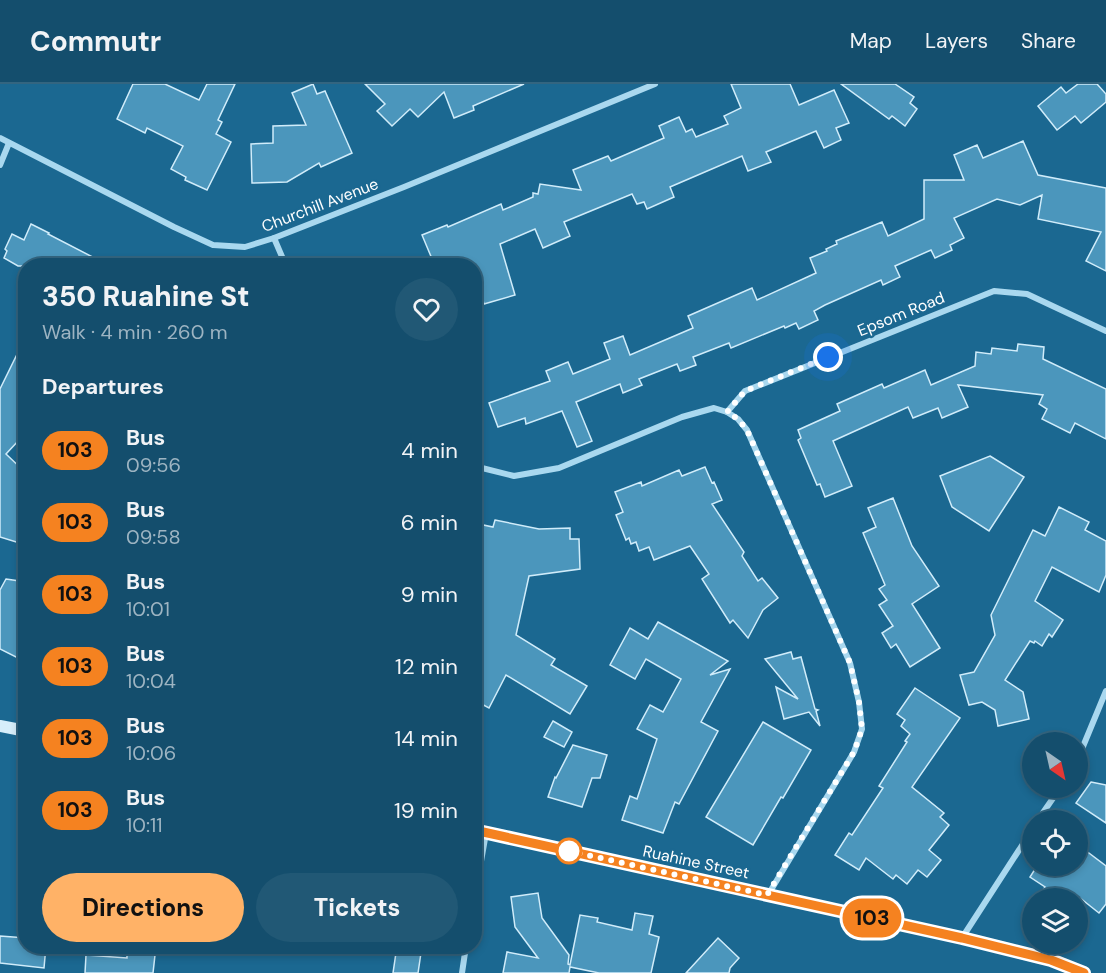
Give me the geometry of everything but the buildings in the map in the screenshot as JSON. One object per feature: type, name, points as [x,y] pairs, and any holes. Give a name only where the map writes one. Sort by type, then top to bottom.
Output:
[{"type":"street","name":"Churchill Avenue","points":[[0,138],[213,245],[245,247],[274,238],[656,84]]},
{"type":"street","points":[[0,165],[9,143]]},
{"type":"street","points":[[274,238],[283,258]]},
{"type":"street","name":"Epsom Road","points":[[727,412],[745,391],[994,291],[1027,294],[1106,331]]},
{"type":"street","points":[[482,468],[514,476],[559,468],[682,417],[714,408],[738,419],[747,430],[850,663],[859,702],[862,729],[854,752],[767,895]]},
{"type":"street","points":[[1088,734],[1106,691]]},
{"type":"street","points":[[0,726],[18,729]]},
{"type":"street","name":"Ruahine Street","points":[[482,832],[962,938],[1051,960],[1081,972]]},
{"type":"street","points":[[962,938],[1022,845]]},
{"type":"street","points":[[462,973],[465,954]]},
{"type":"bus line","name":"103","points":[[482,832],[962,938],[1051,960],[1084,973]]},
{"type":"route","points":[[569,851],[767,895],[854,752],[862,729],[859,702],[850,663],[747,430],[738,419],[727,412],[745,391],[828,357]]}]
